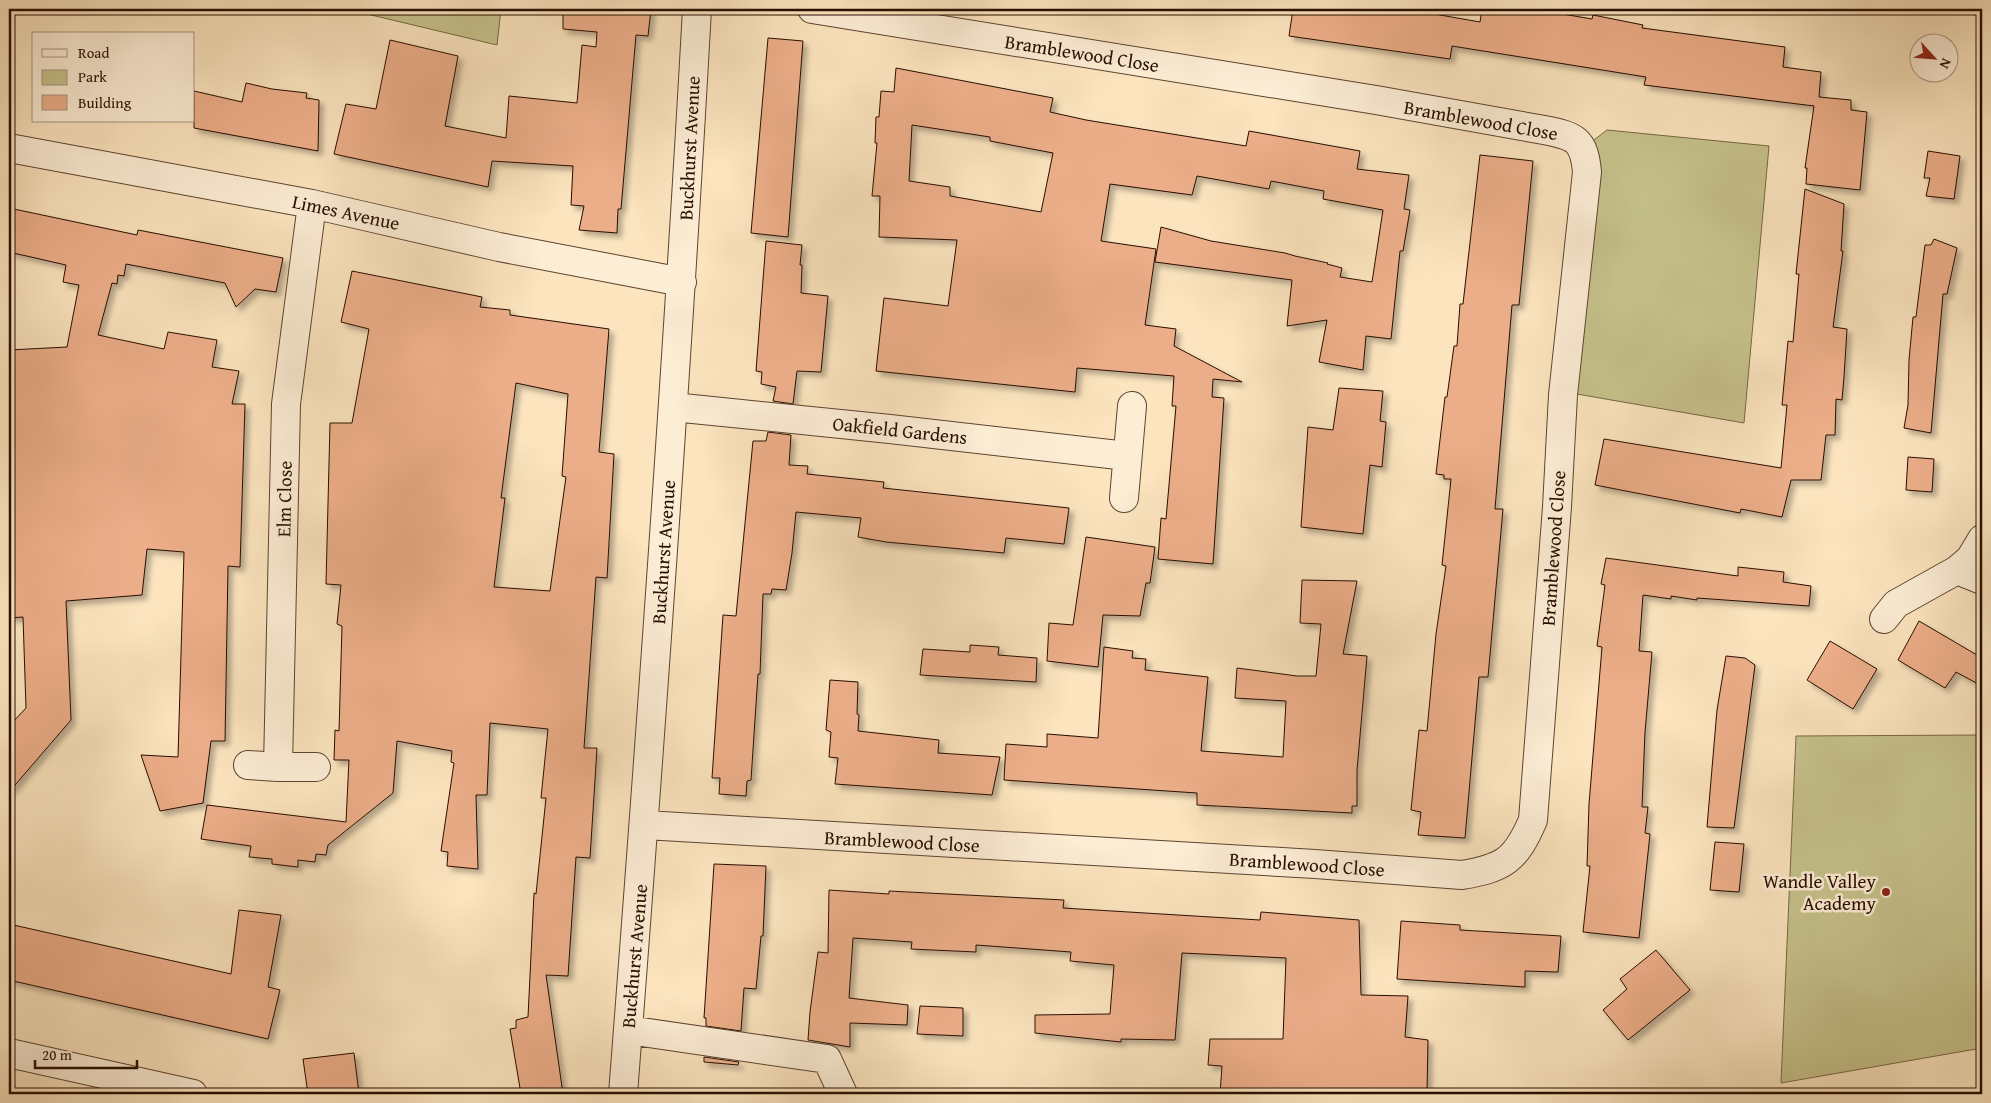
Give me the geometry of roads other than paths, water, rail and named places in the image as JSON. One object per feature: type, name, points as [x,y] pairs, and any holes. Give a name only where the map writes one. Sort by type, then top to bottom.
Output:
[{"type":"street","name":"Buckhurst Avenue","points":[[623,1094],[645,825],[682,282],[697,9]]},
{"type":"street","name":"Bramblewood Close","points":[[645,825],[1462,875],[1485,871],[1508,860],[1523,843],[1533,820],[1557,507],[1562,396],[1587,172],[1586,158],[1580,143],[1564,134],[1544,130],[1366,99],[812,9]]},
{"type":"street","name":"Limes Avenue","points":[[9,148],[312,204],[499,247],[682,282]]},
{"type":"street","name":"Elm Close","points":[[278,767],[286,404],[312,204]]},
{"type":"street","points":[[1124,498],[1132,406]]},
{"type":"street","name":"Oakfield Gardens","points":[[673,407],[1127,456]]},
{"type":"street","points":[[1884,619],[1896,604],[1957,570],[1970,560],[1982,539]]},
{"type":"street","points":[[1957,570],[1982,580]]},
{"type":"street","points":[[248,765],[316,767]]},
{"type":"street","points":[[628,1030],[827,1059],[843,1094]]},
{"type":"street","points":[[9,1052],[192,1094]]},
{"type":"place","name":"Wandle Valley Academy","points":[[1886,892]]}]
